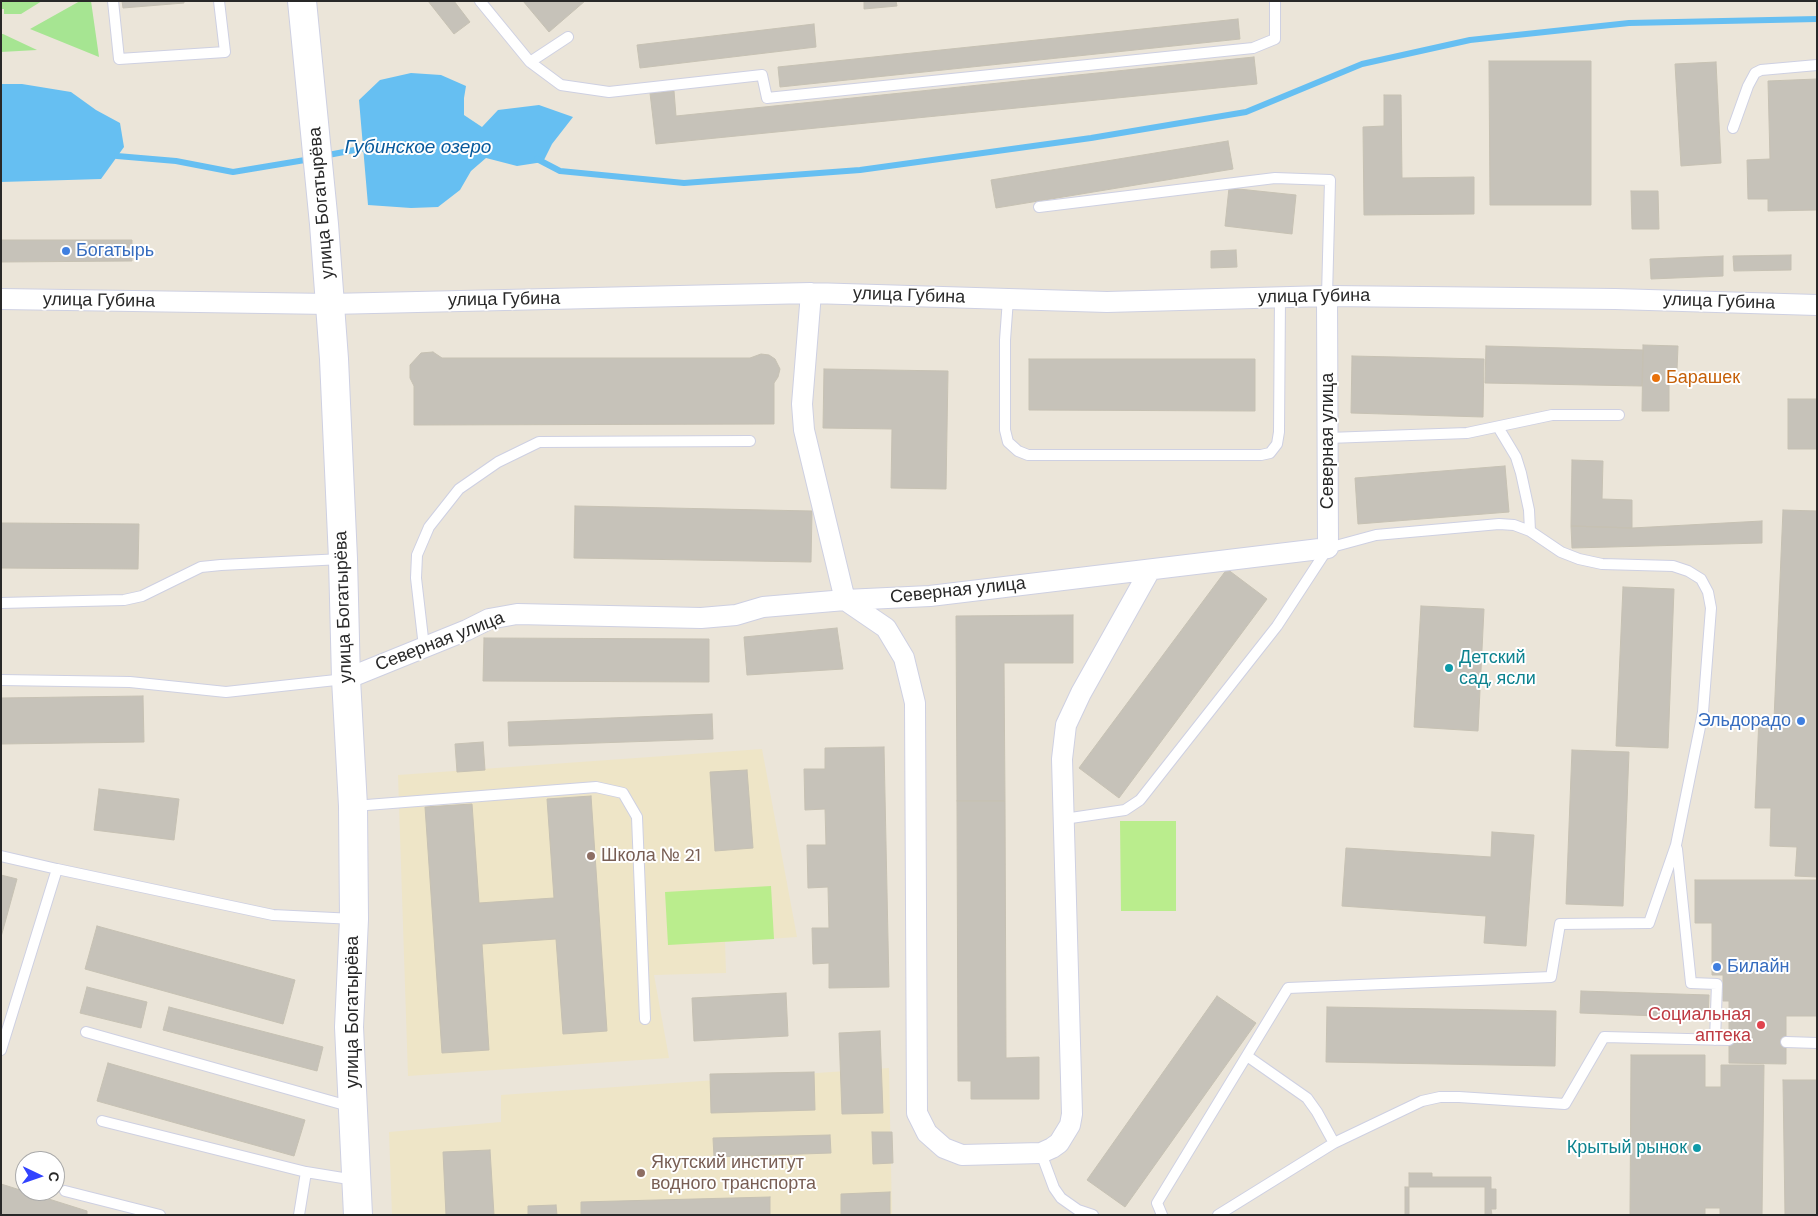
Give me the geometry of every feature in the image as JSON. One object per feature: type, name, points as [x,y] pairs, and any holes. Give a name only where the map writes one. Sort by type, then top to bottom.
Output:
[{"type":"main road","name":"улица Богатырёва","points":[[302,1],[312,88],[334,359],[346,679],[353,806],[354,919],[349,1027],[358,1215]]},
{"type":"street","name":"улица Губина","points":[[1,299],[330,304],[811,293],[1107,302],[1327,296],[1817,305]]},
{"type":"street","points":[[811,293],[802,404],[804,430],[845,600],[886,628],[904,658],[915,703],[917,1113],[926,1133],[944,1148],[962,1155],[1041,1153],[1052,1148],[1065,1135],[1070,1125],[1072,1114],[1062,759],[1066,725],[1081,693],[1150,570]]},
{"type":"street","name":"Северная улица","points":[[346,679],[467,630],[489,619],[517,614],[701,618],[736,615],[763,608],[845,600],[930,596],[1328,548],[1327,296]]},
{"type":"lane","points":[[112,1],[119,59],[225,52],[219,1]]},
{"type":"lane","points":[[480,1],[530,62],[561,85],[609,92],[762,75],[767,98],[1253,48],[1275,39],[1275,1]]},
{"type":"lane","points":[[530,62],[568,36]]},
{"type":"lane","points":[[1733,128],[1748,86],[1755,73],[1761,70],[1817,65]]},
{"type":"lane","points":[[1038,207],[1275,178],[1330,180],[1327,296]]},
{"type":"lane","points":[[1008,299],[1005,340],[1005,430],[1008,442],[1018,451],[1028,454],[1261,456],[1270,452],[1277,444],[1279,432],[1280,297]]},
{"type":"lane","points":[[1328,438],[1467,433],[1552,415],[1619,415]]},
{"type":"lane","points":[[1498,427],[1516,457],[1521,473],[1529,510],[1530,531]]},
{"type":"lane","points":[[424,647],[416,578],[417,555],[429,527],[460,489],[498,462],[539,442],[750,441]]},
{"type":"lane","points":[[1064,818],[1125,810],[1140,800],[1278,626],[1328,548],[1376,535],[1499,524],[1514,525],[1530,531],[1562,552],[1579,559],[1602,564],[1672,566],[1688,571],[1701,579],[1708,592],[1711,608],[1703,712],[1676,845],[1649,923],[1560,924],[1551,977],[1288,988],[1157,1203],[1162,1215]]},
{"type":"lane","points":[[1,603],[124,600],[142,596],[201,568],[221,565],[343,559]]},
{"type":"lane","points":[[1,680],[130,682],[226,692],[346,679]]},
{"type":"lane","points":[[353,806],[596,787],[623,793],[637,817],[644,1019]]},
{"type":"lane","points":[[1676,845],[1691,983],[1717,984],[1715,1040]]},
{"type":"lane","points":[[1,856],[273,915],[354,919]]},
{"type":"lane","points":[[1,1050],[56,869]]},
{"type":"lane","points":[[86,1032],[353,1107]]},
{"type":"lane","points":[[1218,1215],[1334,1143],[1422,1101],[1440,1097],[1566,1104],[1604,1037],[1729,1040]]},
{"type":"lane","points":[[1786,1042],[1817,1043]]},
{"type":"lane","points":[[1247,1056],[1307,1098],[1334,1143]]},
{"type":"lane","points":[[102,1121],[306,1172],[356,1180]]},
{"type":"lane","points":[[1041,1153],[1054,1188],[1062,1198],[1078,1210],[1093,1215]]},
{"type":"lane","points":[[299,1215],[306,1172]]},
{"type":"lane","points":[[65,1190],[160,1215]]},
{"type":"shaded area","name":"Школа № 21","points":[[762,749],[797,937],[725,942],[726,973],[654,975],[669,1058],[408,1076],[398,775]]},
{"type":"shaded area","name":"Якутский институт водного транспорта","points":[[889,1068],[892,1215],[392,1215],[389,1132],[501,1122],[501,1095]]},
{"type":"green space","points":[[1,1],[42,1],[21,14],[4,14],[4,9],[1,9]]},
{"type":"green space","points":[[80,1],[91,1],[99,57],[30,29]]},
{"type":"green space","points":[[1,34],[3,34],[37,50],[1,52]]},
{"type":"green space","points":[[1120,821],[1176,821],[1176,911],[1121,911]]},
{"type":"green space","points":[[771,886],[774,939],[668,945],[665,892]]},
{"type":"water","name":"Губинское озеро","points":[[411,73],[441,75],[466,86],[464,115],[482,127],[498,110],[539,105],[573,117],[552,144],[543,162],[517,166],[486,158],[471,171],[460,190],[438,207],[411,208],[368,205],[359,100],[380,80]]},
{"type":"water","points":[[1,84],[22,84],[71,92],[96,110],[120,123],[124,147],[101,179],[1,182]]},
{"type":"building","points":[[122,1],[184,1],[184,3],[123,8]]},
{"type":"building","points":[[428,1],[454,1],[470,22],[454,34]]},
{"type":"building","points":[[523,1],[585,1],[549,32]]},
{"type":"building","points":[[864,1],[896,1],[897,6],[864,9]]},
{"type":"building","points":[[1238,19],[1240,39],[780,87],[778,67]]},
{"type":"building","points":[[814,24],[816,47],[640,68],[637,45]]},
{"type":"building","points":[[1254,57],[1257,84],[656,144],[650,93],[674,91],[676,116]]},
{"type":"building","points":[[1489,61],[1591,61],[1591,205],[1490,205]]},
{"type":"building","points":[[1716,62],[1721,163],[1681,166],[1675,64]]},
{"type":"building","points":[[1817,79],[1817,210],[1768,211],[1768,199],[1748,199],[1747,160],[1770,159],[1768,81]]},
{"type":"building","points":[[1384,95],[1401,95],[1402,178],[1474,177],[1474,214],[1364,215],[1363,127],[1384,126]]},
{"type":"building","points":[[1228,141],[1233,169],[996,208],[991,180]]},
{"type":"building","points":[[1229,188],[1296,195],[1292,234],[1225,226]]},
{"type":"building","points":[[1631,191],[1658,191],[1659,229],[1632,229]]},
{"type":"building","name":"Богатырь","points":[[1,240],[132,240],[132,261],[1,262]]},
{"type":"building","points":[[1236,250],[1237,267],[1211,268],[1211,251]]},
{"type":"building","points":[[1791,255],[1791,270],[1734,271],[1733,256]]},
{"type":"building","points":[[1723,256],[1723,276],[1651,279],[1650,259]]},
{"type":"building","name":"Барашек","points":[[1643,345],[1678,346],[1677,370],[1669,370],[1669,411],[1642,411]]},
{"type":"building","points":[[1486,346],[1643,350],[1642,386],[1485,383]]},
{"type":"building","points":[[433,352],[442,358],[750,358],[761,354],[769,355],[775,359],[780,369],[774,383],[774,424],[414,425],[414,386],[410,378],[410,365],[421,353]]},
{"type":"building","points":[[1352,356],[1484,359],[1483,417],[1351,413]]},
{"type":"building","points":[[1029,359],[1255,359],[1255,411],[1029,410]]},
{"type":"building","points":[[824,369],[948,371],[946,489],[891,488],[892,429],[823,428]]},
{"type":"building","points":[[1788,399],[1817,399],[1817,449],[1788,449]]},
{"type":"building","points":[[1572,460],[1603,461],[1602,499],[1632,500],[1632,528],[1571,526]]},
{"type":"building","points":[[1505,466],[1509,512],[1358,524],[1355,478]]},
{"type":"building","points":[[575,506],[812,511],[811,562],[574,558]]},
{"type":"building","points":[[1783,510],[1817,511],[1817,877],[1795,876],[1797,847],[1770,846],[1771,808],[1755,808],[1759,718],[1774,719]]},
{"type":"building","points":[[1762,521],[1762,543],[1572,548],[1571,526],[1632,528]]},
{"type":"building","points":[[1,523],[139,524],[138,569],[1,568]]},
{"type":"building","points":[[1227,569],[1267,599],[1119,798],[1079,768]]},
{"type":"building","points":[[1623,587],[1674,589],[1668,748],[1616,746]]},
{"type":"building","name":"Детский сад, ясли","points":[[1421,606],[1484,609],[1478,731],[1414,727]]},
{"type":"building","points":[[1073,615],[1073,663],[1004,663],[1005,801],[957,801],[956,616]]},
{"type":"building","points":[[837,628],[843,669],[747,675],[744,637]]},
{"type":"building","points":[[484,638],[709,639],[709,682],[483,681]]},
{"type":"building","points":[[143,696],[144,742],[1,744],[1,698]]},
{"type":"building","points":[[712,714],[713,739],[509,746],[508,722]]},
{"type":"building","points":[[483,742],[485,770],[457,772],[455,744]]},
{"type":"building","points":[[884,747],[889,987],[829,988],[829,963],[813,964],[812,928],[829,928],[828,887],[808,888],[807,845],[826,845],[825,809],[805,810],[804,769],[825,769],[825,748]]},
{"type":"building","points":[[1572,750],[1629,752],[1623,906],[1566,904]]},
{"type":"building","points":[[747,770],[753,848],[715,851],[710,772]]},
{"type":"building","points":[[99,789],[179,799],[174,840],[94,830]]},
{"type":"building","points":[[591,796],[607,1031],[563,1034],[556,939],[482,944],[489,1050],[442,1053],[425,807],[472,804],[479,903],[554,898],[547,799]]},
{"type":"building","points":[[957,801],[1005,801],[1006,1058],[1039,1057],[1039,1099],[971,1099],[971,1081],[958,1081]]},
{"type":"building","points":[[1492,832],[1534,835],[1526,946],[1484,943],[1486,916],[1342,906],[1346,848],[1491,857]]},
{"type":"building","points":[[1,875],[17,879],[1,937]]},
{"type":"building","points":[[1695,880],[1817,880],[1817,1016],[1786,1016],[1786,1064],[1729,1063],[1729,1001],[1723,1001],[1723,975],[1712,975],[1712,923],[1695,923]]},
{"type":"building","points":[[97,926],[295,980],[283,1024],[85,969]]},
{"type":"building","points":[[87,987],[147,1002],[141,1028],[80,1013]]},
{"type":"building","points":[[1581,991],[1709,995],[1708,1018],[1580,1013]]},
{"type":"building","points":[[786,993],[788,1036],[694,1041],[692,998]]},
{"type":"building","points":[[1217,996],[1256,1023],[1125,1207],[1087,1180]]},
{"type":"building","points":[[169,1007],[323,1047],[317,1071],[163,1030]]},
{"type":"building","points":[[1327,1007],[1556,1011],[1555,1066],[1326,1062]]},
{"type":"building","points":[[880,1031],[883,1113],[842,1114],[839,1033]]},
{"type":"building","name":"Крытый рынок","points":[[1631,1055],[1705,1055],[1705,1087],[1721,1087],[1721,1065],[1764,1065],[1762,1215],[1720,1215],[1720,1208],[1705,1208],[1705,1215],[1630,1215]]},
{"type":"building","points":[[108,1063],[305,1120],[294,1156],[97,1101]]},
{"type":"building","points":[[814,1072],[815,1110],[711,1113],[710,1074]]},
{"type":"building","points":[[1783,1080],[1817,1080],[1817,1215],[1785,1215]]},
{"type":"building","points":[[872,1132],[892,1132],[893,1163],[873,1164]]},
{"type":"building","points":[[830,1135],[831,1153],[714,1157],[713,1138]]},
{"type":"building","points":[[490,1150],[494,1215],[446,1215],[443,1152]]},
{"type":"building","points":[[1409,1173],[1432,1173],[1432,1177],[1491,1177],[1491,1189],[1496,1189],[1496,1209],[1491,1209],[1492,1215],[1409,1215]]},
{"type":"building","points":[[1,1184],[15,1188],[15,1201],[55,1201],[87,1211],[87,1215],[1,1215]]},
{"type":"building","points":[[1405,1187],[1485,1187],[1485,1215],[1405,1215]]},
{"type":"building","points":[[890,1192],[890,1215],[841,1215],[841,1194]]},
{"type":"building","points":[[770,1197],[770,1215],[581,1215],[581,1202]]},
{"type":"building","points":[[556,1205],[557,1215],[528,1215],[528,1206]]},
{"type":"waterway","points":[[537,159],[560,171],[684,183],[860,170],[1091,138],[1246,112],[1362,64],[1470,40],[1629,23],[1817,19]]},
{"type":"waterway","points":[[323,156],[370,147]]},
{"type":"waterway","points":[[117,156],[176,161],[233,172],[311,159]]},
{"type":"place","name":"Богатырь","points":[[66,251]]},
{"type":"place","name":"Барашек","points":[[1656,378]]},
{"type":"place","name":"Детский сад, ясли","points":[[1449,668]]},
{"type":"place","name":"Эльдорадо","points":[[1801,721]]},
{"type":"place","name":"Школа № 21","points":[[591,856]]},
{"type":"place","name":"Билайн","points":[[1717,967]]},
{"type":"place","name":"Социальная аптека","points":[[1761,1025]]},
{"type":"place","name":"Крытый рынок","points":[[1697,1148]]},
{"type":"place","name":"Якутский институт водного транспорта","points":[[641,1173]]}]
